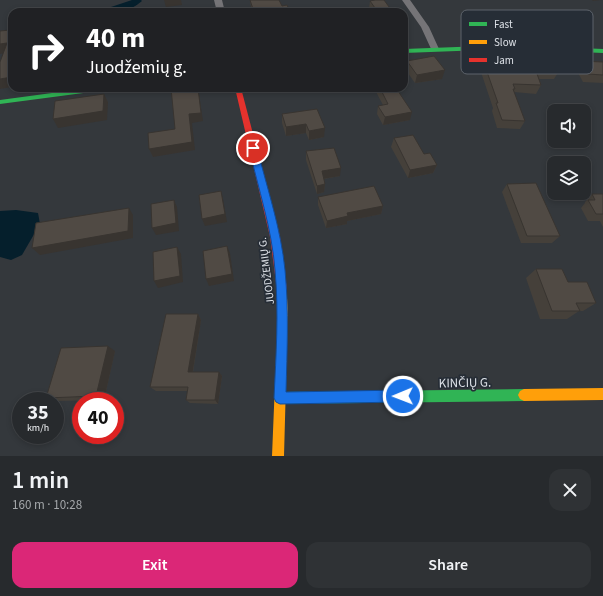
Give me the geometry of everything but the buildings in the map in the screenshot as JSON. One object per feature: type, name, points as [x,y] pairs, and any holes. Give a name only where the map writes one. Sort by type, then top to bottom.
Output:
[{"type":"street","points":[[406,0],[425,27],[435,49]]},
{"type":"street","points":[[408,51],[461,49]]},
{"type":"street","points":[[593,51],[603,51]]},
{"type":"street","points":[[0,102],[76,92]]},
{"type":"street","name":"JUODŽEMIŲ G.","points":[[239,92],[275,237],[280,269],[283,309],[278,456]]},
{"type":"street","name":"KINČIŲ G.","points":[[280,398],[603,394]]},
{"type":"water","points":[[132,0],[142,1],[131,8],[111,7]]},
{"type":"water","points":[[16,210],[38,213],[40,224],[22,255],[11,260],[0,257],[0,211]]},
{"type":"traffic: fast","points":[[408,51],[461,49]]},
{"type":"traffic: fast","points":[[593,51],[603,51]]},
{"type":"traffic: fast","points":[[0,102],[76,92]]},
{"type":"traffic: fast","points":[[280,398],[524,395]]},
{"type":"traffic: slow","points":[[278,456],[283,309],[282,290]]},
{"type":"traffic: slow","points":[[524,395],[603,394]]},
{"type":"traffic: jam","points":[[239,92],[275,237],[282,290]]},
{"type":"route","points":[[253,148],[275,237],[280,269],[283,309],[280,398],[403,396]]}]
